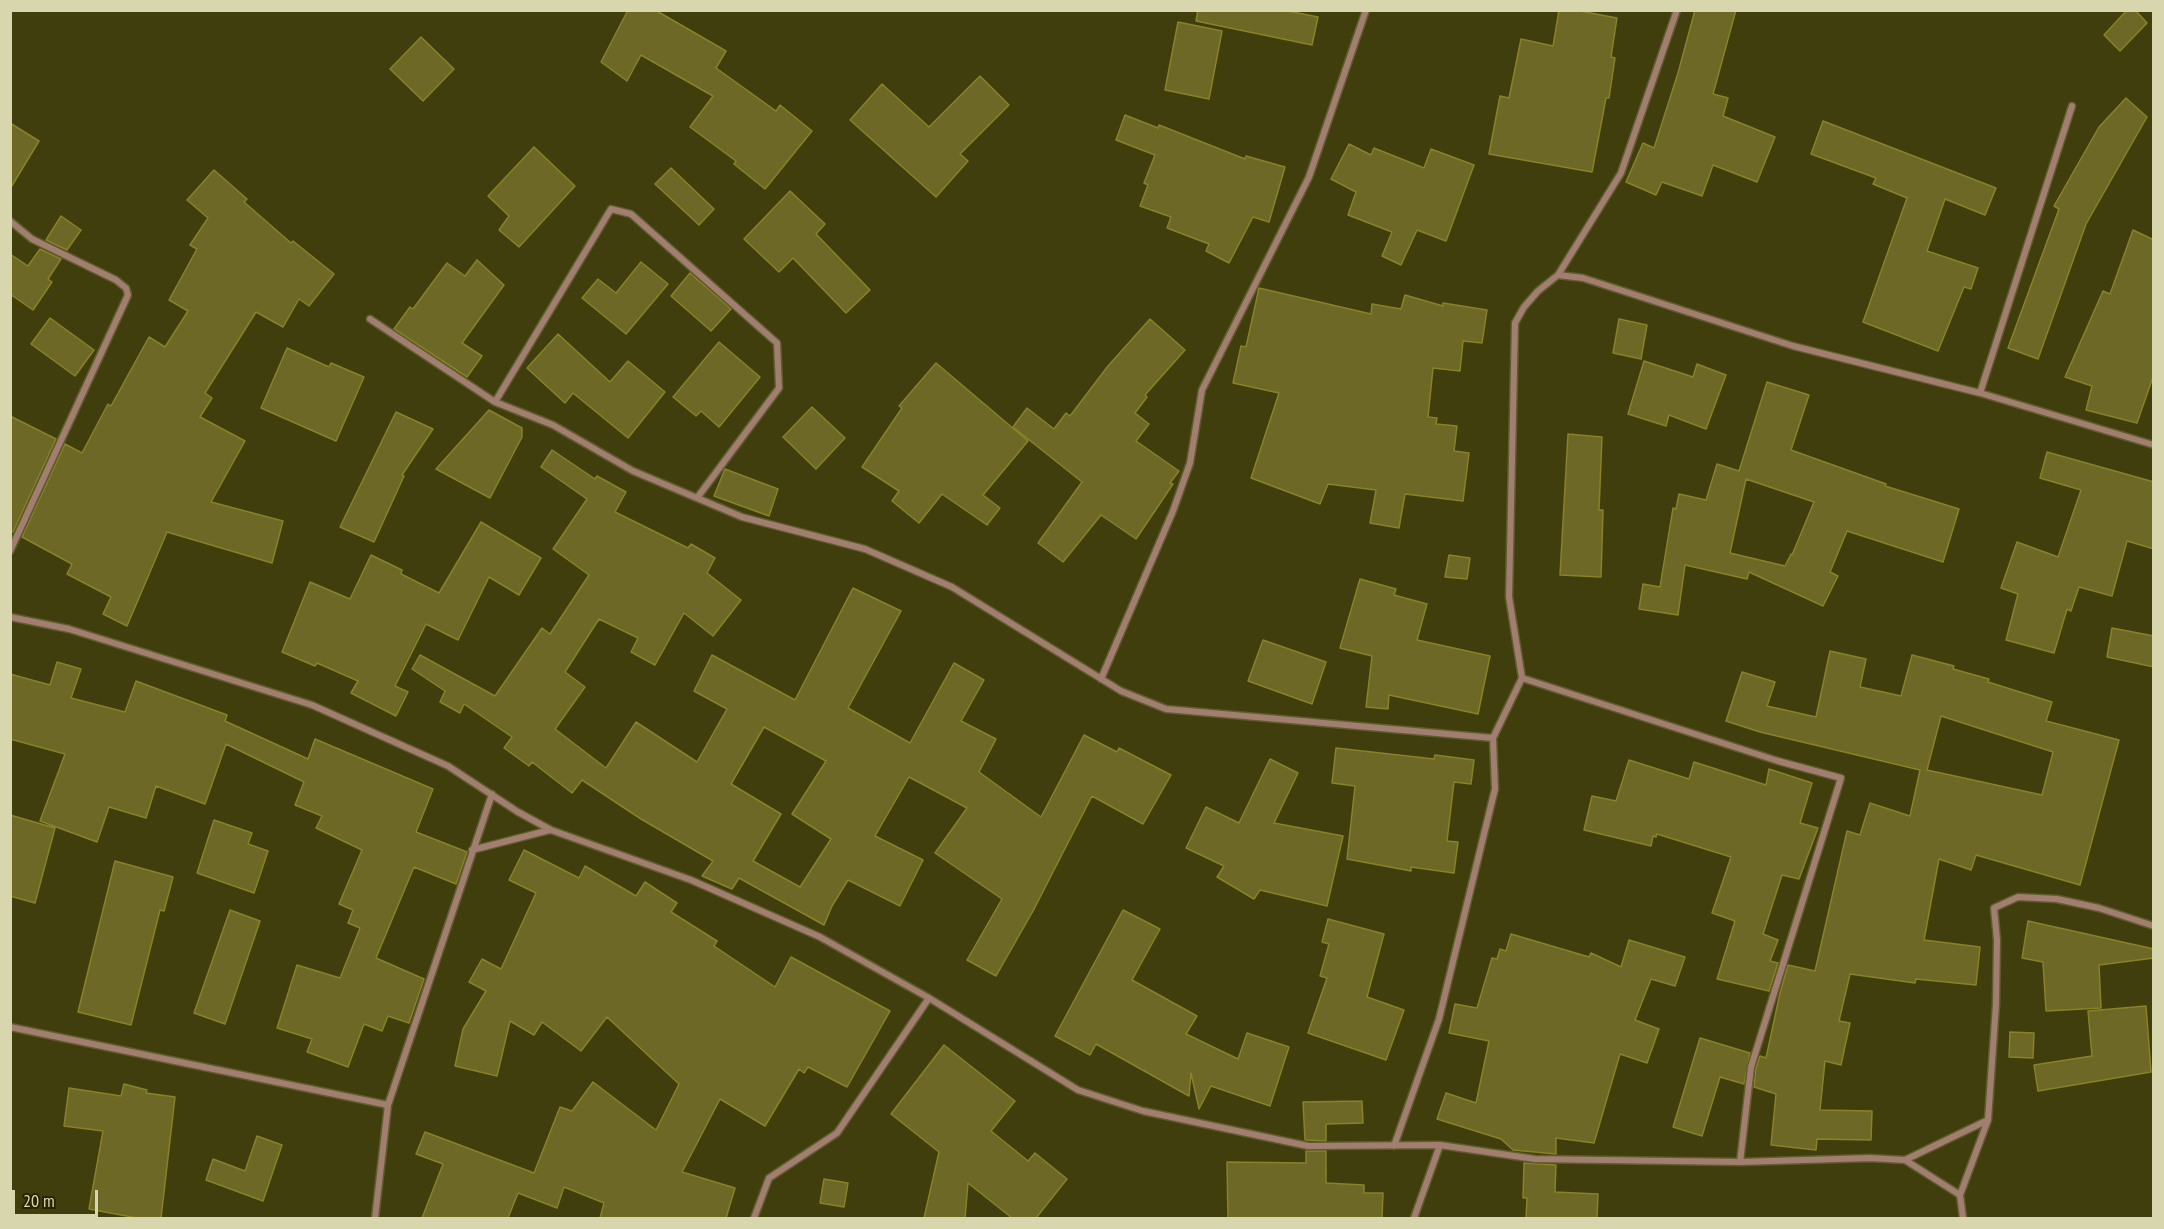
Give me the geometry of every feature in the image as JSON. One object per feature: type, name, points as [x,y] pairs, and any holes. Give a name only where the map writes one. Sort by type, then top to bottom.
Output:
[{"type":"street","points":[[1101,679],[1173,511],[1190,463],[1202,390],[1309,177],[1366,10]]},
{"type":"street","points":[[1394,1146],[1439,1020],[1495,789],[1493,738],[1522,678],[1509,597],[1515,324],[1524,307],[1538,291],[1558,275],[1621,173],[1677,10]]},
{"type":"street","points":[[1980,393],[2072,106]]},
{"type":"street","points":[[495,402],[611,209],[631,214],[777,343],[779,388],[697,498]]},
{"type":"street","points":[[10,221],[32,239],[116,280],[126,288],[128,295],[10,551]]},
{"type":"street","points":[[1558,275],[1583,278],[1793,346],[1980,393],[2154,445]]},
{"type":"street","points":[[370,319],[495,402],[553,424],[633,471],[742,517],[865,549],[952,587],[1101,679],[1166,710],[1493,738]]},
{"type":"street","points":[[10,617],[69,629],[312,705],[448,766],[518,812],[551,830],[691,880],[810,932],[929,998],[1078,1090],[1143,1112],[1308,1146],[1440,1145],[1534,1159],[1740,1162],[1869,1158],[1905,1160],[1988,1120]]},
{"type":"street","points":[[1522,678],[1778,761],[1841,778],[1751,1067],[1740,1162]]},
{"type":"street","points":[[375,1218],[388,1105],[492,794]]},
{"type":"street","points":[[472,850],[551,830]]},
{"type":"street","points":[[1963,1218],[1960,1195],[1988,1120],[1996,1004],[1997,940],[1994,908],[2018,897],[2057,898],[2099,908],[2154,926]]},
{"type":"street","points":[[754,1218],[769,1178],[837,1133],[929,998]]},
{"type":"street","points":[[10,1027],[388,1105]]},
{"type":"street","points":[[1414,1218],[1440,1145]]},
{"type":"street","points":[[1905,1160],[1960,1195]]},
{"type":"building","points":[[628,10],[655,10],[726,51],[716,68],[776,111],[780,105],[812,131],[765,189],[734,164],[736,161],[690,127],[713,96],[641,55],[627,81],[601,62]]},
{"type":"building","points":[[1198,10],[1283,10],[1318,17],[1312,45],[1196,21]]},
{"type":"building","points":[[1559,10],[1575,10],[1617,18],[1611,57],[1615,58],[1609,98],[1606,98],[1592,172],[1489,154],[1500,96],[1509,98],[1521,39],[1553,46]]},
{"type":"building","points":[[1695,10],[1736,10],[1713,94],[1728,98],[1723,116],[1775,137],[1757,182],[1713,165],[1702,196],[1662,182],[1656,195],[1626,182],[1643,143],[1654,148]]},
{"type":"building","points":[[2127,10],[2135,10],[2147,23],[2120,51],[2104,35]]},
{"type":"building","points":[[1178,22],[1222,31],[1209,99],[1165,90]]},
{"type":"building","points":[[421,37],[454,69],[423,101],[390,69]]},
{"type":"building","points":[[980,76],[1009,105],[960,154],[968,161],[936,197],[850,120],[882,84],[929,127]]},
{"type":"building","points":[[2126,98],[2147,117],[2086,224],[2038,359],[2008,348],[2059,209],[2054,206],[2099,127]]},
{"type":"building","points":[[1125,115],[1158,128],[1159,125],[1245,159],[1246,156],[1285,167],[1269,222],[1253,217],[1229,263],[1206,251],[1209,244],[1167,228],[1171,217],[1140,206],[1148,185],[1144,183],[1155,155],[1116,140]]},
{"type":"building","points":[[1823,121],[1996,188],[1985,215],[1945,199],[1927,251],[1978,268],[1971,289],[1964,287],[1938,351],[1863,322],[1907,198],[1873,184],[1876,178],[1811,154]]},
{"type":"building","points":[[10,123],[39,141],[10,189]]},
{"type":"building","points":[[1349,144],[1371,155],[1374,148],[1424,168],[1431,149],[1474,165],[1446,241],[1417,230],[1401,265],[1382,256],[1392,232],[1348,215],[1356,192],[1331,179]]},
{"type":"building","points":[[534,147],[575,186],[519,247],[499,230],[509,216],[488,196]]},
{"type":"building","points":[[671,168],[714,209],[699,225],[655,184]]},
{"type":"building","points":[[214,170],[247,199],[244,202],[291,243],[293,241],[334,274],[309,306],[299,299],[283,327],[256,312],[205,393],[212,398],[200,417],[245,441],[211,502],[283,521],[272,563],[167,532],[127,626],[103,614],[111,597],[67,574],[72,564],[22,537],[65,444],[82,453],[108,404],[111,406],[149,337],[165,347],[188,311],[169,300],[197,249],[190,245],[208,218],[187,200]]},
{"type":"building","points":[[790,191],[825,224],[816,234],[870,290],[846,313],[793,258],[779,272],[744,239]]},
{"type":"building","points":[[61,216],[81,230],[67,250],[46,240]]},
{"type":"building","points":[[2133,230],[2154,240],[2154,374],[2137,423],[2086,410],[2092,386],[2065,377],[2103,291],[2110,294]]},
{"type":"building","points":[[40,249],[61,259],[48,279],[52,282],[33,310],[10,294],[10,254],[28,266]]},
{"type":"building","points":[[477,260],[504,285],[462,343],[482,356],[467,377],[394,329],[410,307],[413,309],[447,263],[465,276]]},
{"type":"building","points":[[641,262],[668,284],[626,334],[582,298],[598,279],[616,293]]},
{"type":"building","points":[[690,273],[731,309],[711,331],[671,296]]},
{"type":"building","points":[[1259,288],[1371,314],[1372,304],[1401,309],[1405,295],[1443,306],[1443,303],[1487,310],[1482,343],[1463,341],[1460,371],[1433,368],[1428,417],[1437,418],[1436,424],[1457,426],[1454,451],[1469,453],[1463,501],[1405,494],[1399,528],[1370,523],[1376,490],[1328,484],[1320,504],[1251,478],[1279,393],[1233,383],[1241,346],[1246,347]]},
{"type":"building","points":[[50,318],[94,350],[75,376],[31,344]]},
{"type":"building","points":[[1150,319],[1185,350],[1145,395],[1147,397],[1135,413],[1149,424],[1136,441],[1179,471],[1170,483],[1173,484],[1136,539],[1101,515],[1063,562],[1038,543],[1082,482],[1013,427],[1027,408],[1054,429],[1066,413],[1070,416],[1108,366]]},
{"type":"building","points":[[1619,319],[1647,325],[1641,359],[1613,353]]},
{"type":"building","points":[[558,334],[610,382],[628,361],[665,392],[628,438],[573,393],[565,403],[527,368]]},
{"type":"building","points":[[719,342],[760,377],[719,427],[701,411],[696,416],[673,397]]},
{"type":"building","points":[[287,348],[329,367],[331,363],[364,377],[336,441],[261,408]]},
{"type":"building","points":[[1644,361],[1693,377],[1697,364],[1726,375],[1706,429],[1669,415],[1666,426],[1628,414]]},
{"type":"building","points":[[936,363],[1028,441],[983,495],[1000,508],[987,525],[942,494],[919,523],[892,501],[899,491],[862,467],[902,408],[899,406]]},
{"type":"building","points":[[1767,382],[1809,395],[1791,450],[1886,484],[1885,486],[1959,509],[1943,562],[1847,531],[1830,572],[1838,576],[1823,606],[1749,572],[1747,579],[1685,565],[1678,615],[1639,609],[1643,584],[1660,587],[1673,508],[1676,509],[1679,494],[1706,500],[1717,464],[1739,471]],"holes":[[[1746,479],[1814,502],[1792,555],[1785,566],[1730,553]]]},
{"type":"building","points":[[812,407],[845,438],[816,469],[783,437]]},
{"type":"building","points":[[489,410],[522,428],[522,437],[490,498],[436,469]]},
{"type":"building","points":[[396,412],[433,429],[402,475],[404,476],[374,542],[340,527]]},
{"type":"building","points":[[10,416],[56,439],[13,532],[10,531]]},
{"type":"building","points":[[1568,434],[1602,437],[1599,510],[1603,510],[1601,577],[1560,575]]},
{"type":"building","points":[[552,450],[595,479],[597,476],[626,492],[615,512],[688,548],[691,544],[715,558],[707,573],[741,600],[713,636],[684,613],[655,665],[631,652],[638,638],[599,619],[565,672],[585,687],[555,729],[606,768],[636,722],[697,762],[727,709],[694,691],[712,655],[795,700],[853,588],[901,611],[848,708],[910,743],[954,663],[984,680],[961,721],[996,739],[979,772],[1041,817],[1084,735],[1117,752],[1119,748],[1171,775],[1143,824],[1092,796],[1033,911],[996,976],[967,960],[1002,899],[935,853],[967,808],[909,777],[875,836],[923,860],[900,906],[848,880],[832,906],[824,925],[739,878],[732,889],[702,876],[713,861],[641,819],[582,780],[572,793],[532,762],[529,766],[504,748],[512,737],[464,704],[460,713],[440,702],[445,691],[412,669],[420,655],[495,696],[542,628],[550,634],[589,575],[553,549],[587,499],[541,467]],"holes":[[[764,727],[826,761],[792,814],[831,839],[800,887],[753,861],[781,814],[731,784]]]},
{"type":"building","points":[[2047,452],[2154,482],[2154,549],[2127,541],[2112,596],[2079,587],[2071,611],[2067,609],[2054,653],[2006,640],[2018,594],[2001,588],[2017,542],[2058,557],[2081,490],[2040,478]]},
{"type":"building","points":[[725,469],[778,489],[769,516],[714,496]]},
{"type":"building","points":[[481,522],[541,558],[519,595],[489,577],[458,640],[426,624],[395,686],[408,692],[396,716],[351,693],[358,681],[317,663],[315,666],[282,652],[310,582],[350,599],[371,555],[402,570],[401,574],[439,593]]},
{"type":"building","points":[[1449,555],[1470,558],[1467,579],[1445,577]]},
{"type":"building","points":[[1360,579],[1396,589],[1394,595],[1427,604],[1417,640],[1490,656],[1478,714],[1389,695],[1388,709],[1366,707],[1372,656],[1340,648]]},
{"type":"building","points":[[2112,628],[2154,636],[2154,667],[2107,657]]},
{"type":"building","points":[[1263,640],[1326,662],[1312,704],[1248,681]]},
{"type":"building","points":[[1830,651],[1866,659],[1860,687],[1901,696],[1912,655],[1954,666],[1953,669],[1989,679],[1988,682],[2052,702],[2046,721],[2119,740],[2080,885],[1976,855],[1971,870],[1939,859],[1924,940],[1980,947],[1976,985],[1916,979],[1915,983],[1850,974],[1839,1021],[1850,1023],[1841,1065],[1825,1061],[1820,1110],[1872,1111],[1871,1140],[1817,1139],[1816,1150],[1771,1145],[1776,1094],[1754,1087],[1756,1068],[1760,1056],[1766,1058],[1788,965],[1815,971],[1847,831],[1860,835],[1870,803],[1910,816],[1920,770],[1760,732],[1726,721],[1742,672],[1775,682],[1767,706],[1816,717]],"holes":[[[1941,716],[2053,752],[2042,795],[1927,770]]]},
{"type":"building","points":[[57,662],[81,669],[71,698],[125,712],[136,681],[227,715],[225,721],[308,759],[315,739],[433,789],[416,832],[467,852],[456,884],[414,867],[376,958],[424,979],[409,1023],[388,1016],[382,1031],[364,1024],[348,1067],[307,1052],[312,1039],[277,1028],[297,965],[340,978],[360,928],[348,923],[353,910],[339,904],[362,850],[316,828],[322,816],[295,805],[304,782],[226,744],[205,804],[156,786],[146,818],[109,807],[97,842],[40,821],[65,754],[10,739],[10,674],[50,685]]},
{"type":"building","points":[[1336,748],[1434,759],[1435,755],[1474,760],[1471,784],[1454,782],[1447,841],[1458,842],[1454,873],[1411,867],[1411,871],[1347,859],[1355,786],[1332,783]]},
{"type":"building","points":[[1270,759],[1298,773],[1274,823],[1343,836],[1327,906],[1260,890],[1254,899],[1217,877],[1224,866],[1186,848],[1206,807],[1239,823]]},
{"type":"building","points":[[1629,760],[1689,779],[1694,762],[1766,785],[1769,769],[1812,783],[1800,823],[1818,828],[1799,879],[1782,875],[1763,934],[1778,940],[1770,961],[1778,963],[1769,991],[1717,979],[1735,921],[1712,913],[1731,857],[1657,834],[1656,837],[1653,836],[1651,846],[1584,830],[1592,796],[1616,801]]},
{"type":"building","points":[[10,815],[55,828],[35,903],[10,896]]},
{"type":"building","points":[[214,820],[252,833],[248,844],[268,851],[254,893],[197,873]]},
{"type":"building","points":[[524,850],[579,878],[585,866],[636,896],[645,882],[677,903],[671,912],[717,941],[714,946],[775,987],[791,957],[890,1011],[847,1087],[808,1067],[804,1073],[799,1069],[765,1126],[720,1099],[682,1172],[735,1188],[726,1218],[600,1218],[604,1203],[564,1187],[557,1208],[518,1193],[508,1218],[422,1218],[443,1164],[416,1154],[425,1132],[534,1173],[560,1107],[572,1111],[593,1082],[656,1130],[679,1084],[607,1017],[581,1051],[542,1022],[534,1035],[510,1021],[497,1076],[455,1066],[463,1029],[486,991],[469,982],[482,959],[501,969],[536,893],[509,880]]},
{"type":"building","points":[[115,861],[173,877],[164,911],[160,910],[131,1025],[78,1012]]},
{"type":"building","points":[[230,910],[260,921],[225,1024],[194,1013]]},
{"type":"building","points":[[1123,910],[1160,929],[1132,980],[1197,1016],[1186,1034],[1238,1059],[1247,1033],[1289,1047],[1270,1106],[1211,1086],[1199,1109],[1191,1073],[1189,1096],[1096,1044],[1090,1055],[1055,1036]]},
{"type":"building","points":[[1328,919],[1384,934],[1367,997],[1404,1010],[1386,1060],[1308,1033],[1327,978],[1320,976],[1329,944],[1322,942]]},
{"type":"building","points":[[2028,921],[2154,949],[2154,958],[2099,965],[2101,1008],[2046,1011],[2043,962],[2022,958]]},
{"type":"building","points":[[1511,934],[1589,957],[1591,953],[1621,967],[1629,940],[1685,957],[1675,986],[1651,979],[1635,1020],[1659,1029],[1647,1063],[1620,1054],[1594,1143],[1556,1138],[1556,1154],[1513,1150],[1501,1139],[1437,1119],[1446,1093],[1476,1103],[1489,1041],[1449,1033],[1455,1004],[1477,1008],[1492,958],[1497,959],[1500,949],[1506,951]]},
{"type":"building","points":[[2146,1006],[2151,1072],[2038,1091],[2034,1065],[2092,1056],[2088,1011]]},
{"type":"building","points":[[2010,1032],[2034,1033],[2033,1058],[2009,1057]]},
{"type":"building","points":[[1700,1038],[1750,1053],[1744,1084],[1720,1077],[1702,1136],[1673,1127]]},
{"type":"building","points":[[944,1045],[1015,1101],[991,1131],[1028,1161],[1035,1153],[1067,1179],[1036,1218],[1012,1218],[968,1183],[965,1218],[924,1218],[939,1152],[891,1114]]},
{"type":"building","points":[[124,1084],[147,1090],[146,1093],[175,1097],[161,1218],[137,1218],[89,1209],[103,1131],[64,1126],[69,1088],[121,1096]]},
{"type":"building","points":[[1362,1101],[1363,1123],[1326,1124],[1326,1141],[1305,1140],[1303,1102]]},
{"type":"building","points":[[257,1136],[282,1145],[263,1201],[206,1180],[213,1159],[245,1171]]},
{"type":"building","points":[[1306,1151],[1326,1151],[1326,1183],[1364,1185],[1364,1193],[1383,1193],[1382,1218],[1228,1218],[1227,1162],[1306,1163]]},
{"type":"building","points":[[1524,1163],[1556,1165],[1555,1192],[1598,1194],[1597,1218],[1526,1218],[1527,1198],[1523,1198]]},
{"type":"building","points":[[824,1179],[848,1183],[844,1207],[820,1203]]}]
